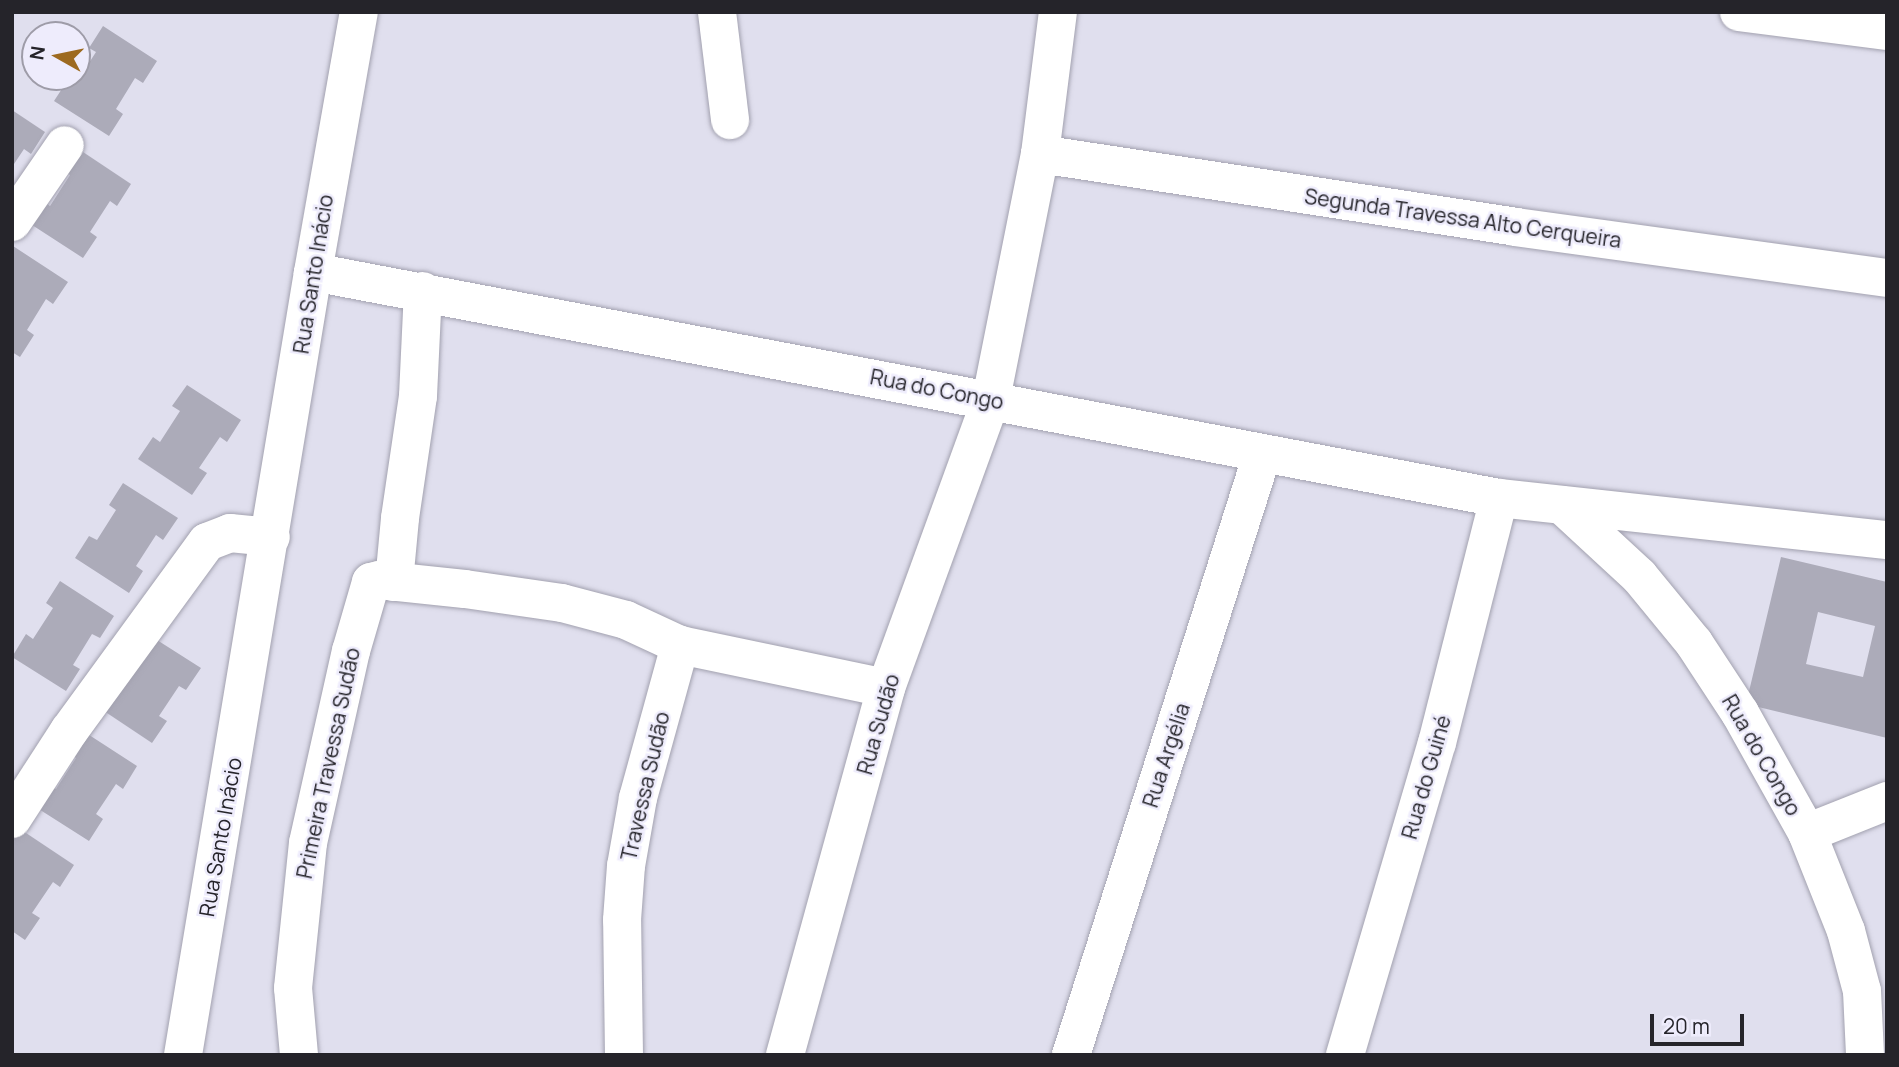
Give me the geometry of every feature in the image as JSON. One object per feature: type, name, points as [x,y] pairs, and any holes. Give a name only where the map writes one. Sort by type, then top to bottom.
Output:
[{"type":"street","name":"Rua Santo Inácio","points":[[183,1055],[359,12]]},
{"type":"street","points":[[717,12],[730,120]]},
{"type":"street","name":"Rua Sudão","points":[[785,1055],[887,688],[991,399],[1040,154],[1058,12]]},
{"type":"street","points":[[1739,12],[1887,31]]},
{"type":"street","points":[[12,222],[65,145]]},
{"type":"street","name":"Segunda Travessa Alto Cerqueira","points":[[1040,154],[1515,227],[1887,278]]},
{"type":"street","name":"Rua do Congo","points":[[313,272],[423,290],[1499,498],[1887,540]]},
{"type":"street","name":"Primeira Travessa Sudão","points":[[299,1055],[293,988],[308,843],[400,518],[418,396],[423,290]]},
{"type":"street","name":"Rua Argélia","points":[[1071,1055],[1262,454]]},
{"type":"street","name":"Rua do Guiné","points":[[1345,1055],[1437,743],[1499,498]]},
{"type":"street","name":"Rua do Congo","points":[[1562,505],[1639,576],[1694,643],[1740,713],[1807,833],[1849,943],[1862,991],[1872,1052]]},
{"type":"street","points":[[12,818],[69,731],[207,542],[230,533],[271,537]]},
{"type":"street","points":[[379,590],[562,603],[626,620],[680,645],[887,688]]},
{"type":"street","name":"Travessa Sudão","points":[[624,1055],[622,920],[626,866],[638,798],[680,645]]},
{"type":"street","points":[[1807,833],[1887,801]]},
{"type":"building","points":[[103,26],[157,61],[143,83],[135,78],[116,109],[123,114],[109,136],[54,101],[61,91],[91,91],[91,60],[96,52],[91,49]]},
{"type":"building","points":[[12,110],[45,132],[31,154],[24,149],[12,167]]},
{"type":"building","points":[[77,148],[131,184],[117,206],[110,201],[90,232],[97,237],[83,258],[29,223],[43,201],[50,206],[70,175],[62,170]]},
{"type":"building","points":[[13,246],[68,282],[53,304],[46,299],[27,330],[34,335],[20,357],[12,352]]},
{"type":"building","points":[[187,385],[241,420],[227,442],[220,437],[199,468],[207,473],[192,495],[138,459],[153,437],[160,442],[180,411],[172,406]]},
{"type":"building","points":[[123,483],[178,518],[163,540],[156,535],[136,566],[143,571],[129,593],[75,558],[89,536],[97,540],[116,510],[109,505]]},
{"type":"building","points":[[1781,557],[1887,582],[1887,738],[1746,704]],"holes":[[[1818,612],[1875,626],[1863,677],[1806,664]]]},
{"type":"building","points":[[60,581],[114,616],[100,638],[92,634],[73,665],[80,669],[66,691],[12,657],[26,634],[33,639],[53,608],[46,603]]},
{"type":"building","points":[[146,633],[201,668],[186,690],[179,686],[159,716],[167,721],[152,743],[98,707]]},
{"type":"building","points":[[83,731],[137,766],[123,789],[116,784],[96,814],[103,819],[89,841],[34,806],[49,784],[56,789],[76,758],[69,753]]},
{"type":"building","points":[[20,829],[74,865],[60,887],[53,882],[32,913],[40,918],[25,940],[12,931],[12,840]]}]
